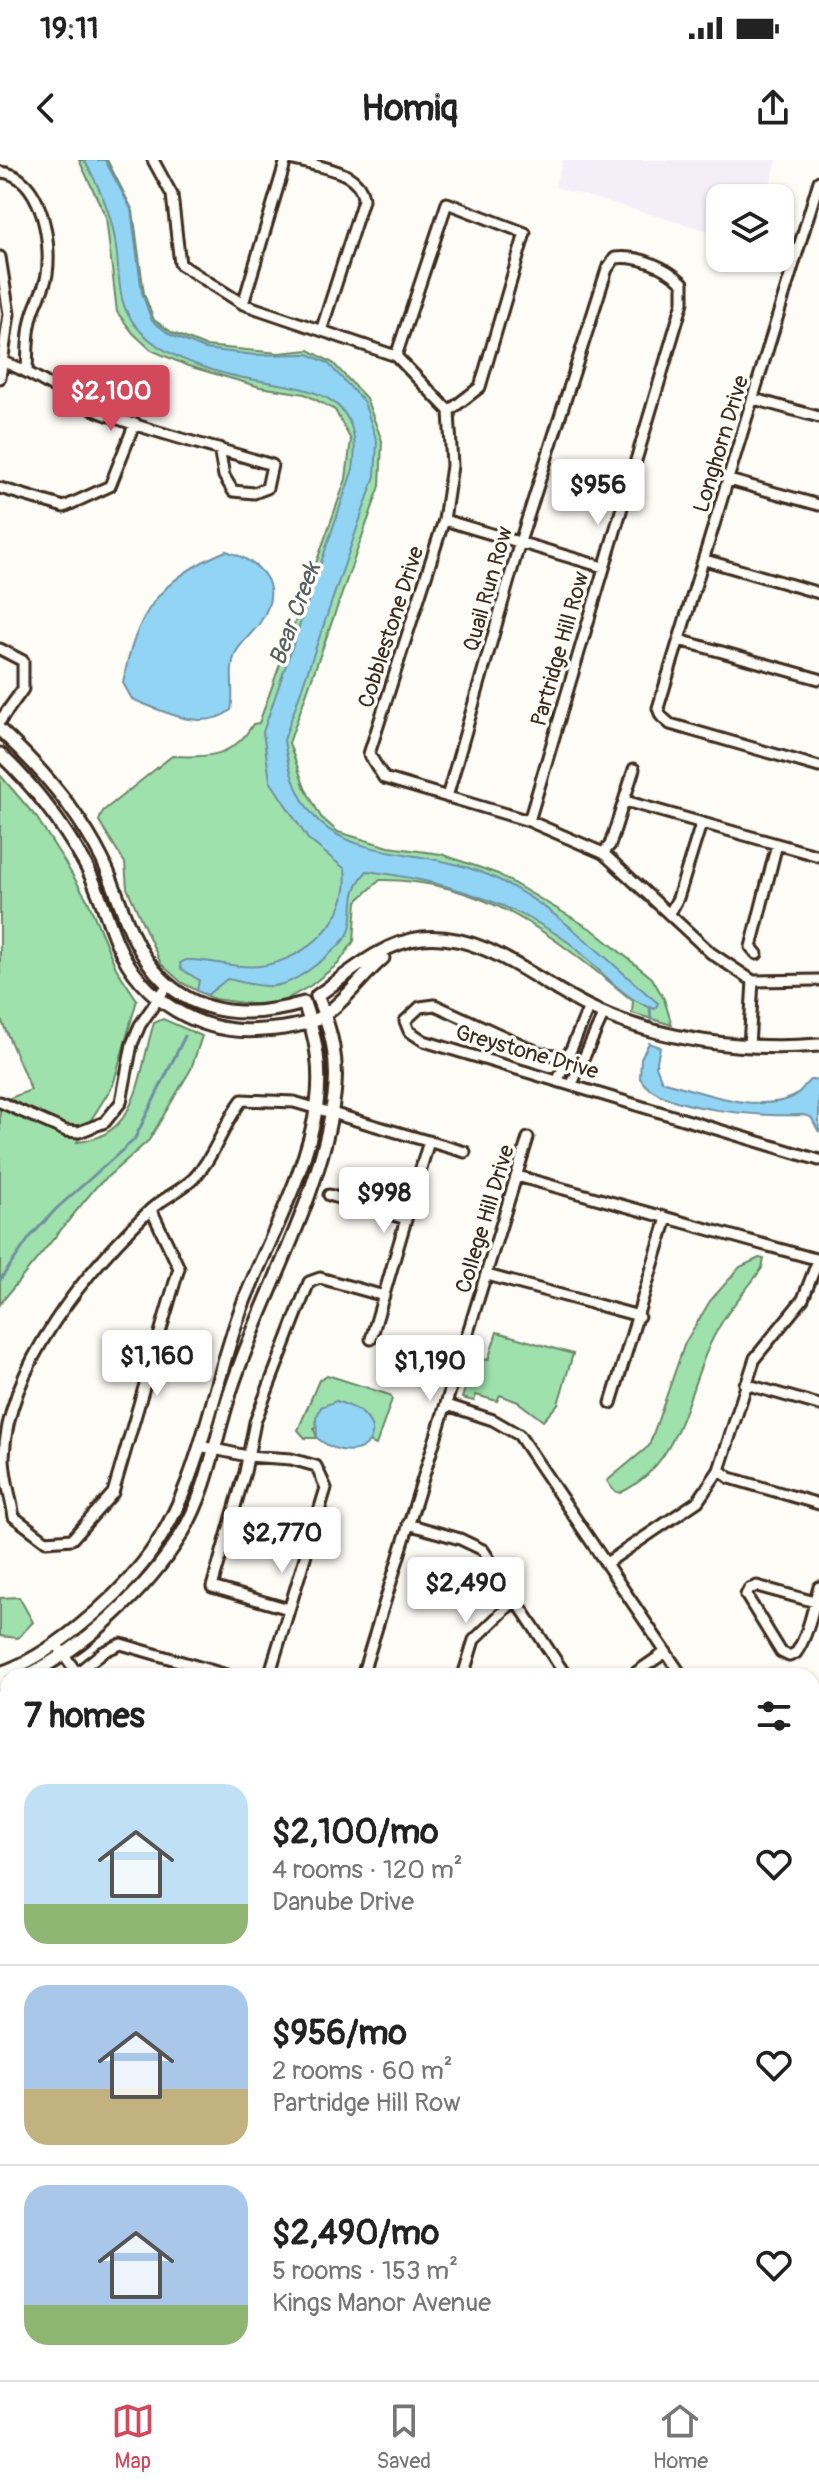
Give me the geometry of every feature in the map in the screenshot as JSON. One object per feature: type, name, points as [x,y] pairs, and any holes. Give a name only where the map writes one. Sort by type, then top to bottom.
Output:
[{"type":"street","points":[[153,160],[172,195],[180,264],[243,304],[322,328],[396,356],[449,411],[480,387],[525,233],[447,203],[396,356]]},
{"type":"street","points":[[243,304],[286,160]]},
{"type":"street","points":[[294,160],[356,179],[362,188],[363,200],[322,328]]},
{"type":"street","points":[[0,172],[17,176],[29,190],[38,206],[49,245],[47,277],[30,322],[27,370]]},
{"type":"street","name":"Longhorn Drive","points":[[819,181],[658,708],[670,724],[819,767]]},
{"type":"street","name":"Partridge Hill Row","points":[[529,821],[683,302],[683,283],[669,270],[628,256],[615,258]]},
{"type":"street","points":[[0,257],[9,314],[0,378]]},
{"type":"street","name":"Quail Run Row","points":[[447,797],[519,545],[607,269],[615,258]]},
{"type":"street","points":[[2,364],[27,370],[104,414],[219,448],[272,465],[267,488],[254,493],[233,491],[224,476],[219,448]]},
{"type":"street","points":[[754,399],[819,417]]},
{"type":"street","name":"Cobblestone Drive","points":[[449,411],[452,466],[444,520],[369,754],[384,778],[529,821],[603,853],[711,953],[753,981]]},
{"type":"street","points":[[0,488],[64,507],[110,486],[135,423]]},
{"type":"street","points":[[729,480],[819,505]]},
{"type":"street","points":[[444,520],[519,545],[603,567]]},
{"type":"street","points":[[705,560],[819,593]]},
{"type":"street","points":[[679,640],[819,679]]},
{"type":"street","points":[[0,649],[23,661],[23,689],[0,721]]},
{"type":"street","points":[[0,730],[35,763],[69,805],[102,858],[134,937],[167,986],[197,1003],[242,1015],[274,1012],[317,996],[362,963],[398,944],[422,938],[453,939],[487,949],[589,1007],[670,1034],[749,1046],[819,1045]]},
{"type":"street","points":[[0,754],[55,815],[86,866],[118,945],[132,970],[157,998],[189,1019],[242,1032],[277,1029],[310,1021],[325,1015],[398,944]]},
{"type":"street","points":[[603,853],[610,845],[634,769]]},
{"type":"street","points":[[625,801],[819,856]]},
{"type":"street","points":[[55,815],[69,805]]},
{"type":"street","points":[[670,913],[678,898],[701,824]]},
{"type":"street","points":[[757,954],[751,947],[753,931],[777,844]]},
{"type":"street","points":[[749,1046],[753,981],[819,980]]},
{"type":"street","points":[[0,1102],[66,1131],[79,1132],[105,1122],[121,1102],[132,1044],[167,986]]},
{"type":"street","points":[[40,1668],[64,1654],[156,1572],[193,1513],[237,1373],[317,1171],[336,1074],[335,1050],[317,996]]},
{"type":"street","points":[[16,1668],[55,1644],[143,1564],[181,1499],[200,1446],[222,1363],[293,1184],[316,1109],[321,1074],[304,1003]]},
{"type":"street","name":"Greystone Drive","points":[[568,1057],[540,1053],[435,1005],[420,1007],[405,1021],[409,1031],[424,1041],[819,1160]]},
{"type":"street","points":[[558,1080],[589,1007]]},
{"type":"street","points":[[572,1084],[604,1013]]},
{"type":"street","points":[[151,1209],[179,1268],[113,1493],[72,1539],[46,1541],[14,1517],[4,1457],[18,1385],[86,1276],[151,1209],[193,1179],[209,1159],[228,1118],[242,1100],[294,1102],[465,1152]]},
{"type":"street","name":"College Hill Drive","points":[[364,1668],[528,1138]]},
{"type":"street","points":[[371,1339],[429,1141]]},
{"type":"street","points":[[517,1176],[819,1260],[803,1299],[755,1358],[719,1470],[698,1501],[608,1562]]},
{"type":"street","points":[[329,1195],[406,1219]]},
{"type":"street","points":[[611,1403],[667,1218]]},
{"type":"street","points":[[487,1275],[639,1316]]},
{"type":"street","points":[[289,1609],[212,1587],[263,1396],[309,1282],[320,1278],[384,1296]]},
{"type":"street","points":[[745,1384],[819,1405]]},
{"type":"street","points":[[447,1405],[492,1419],[519,1435],[608,1562],[677,1668]]},
{"type":"street","points":[[200,1446],[247,1456],[291,1459],[316,1466],[323,1476],[326,1488],[271,1668]]},
{"type":"street","points":[[719,1470],[730,1478],[819,1504]]},
{"type":"street","points":[[408,1524],[460,1539],[483,1550],[513,1602],[560,1668]]},
{"type":"street","points":[[815,1602],[757,1586],[749,1589],[746,1595],[781,1652],[789,1656],[801,1646],[815,1602],[819,1587]]},
{"type":"street","points":[[465,1668],[474,1640],[513,1602]]},
{"type":"street","points":[[55,1644],[74,1668]]},
{"type":"street","points":[[85,1668],[103,1652],[121,1644],[203,1668]]},
{"type":"street","points":[[643,1668],[666,1652]]},
{"type":"shaded area","points":[[563,160],[777,160],[770,184],[706,184],[706,230],[555,187]]},
{"type":"green space","points":[[79,160],[107,160],[133,211],[144,294],[154,320],[173,333],[205,346],[279,353],[309,350],[333,363],[366,398],[382,441],[380,486],[289,743],[305,788],[321,817],[338,832],[389,847],[441,854],[498,874],[593,930],[652,978],[664,999],[672,1025],[632,1013],[633,1001],[576,955],[517,916],[486,901],[418,882],[380,880],[357,901],[354,941],[338,964],[310,986],[283,1001],[258,1005],[214,999],[182,983],[161,964],[127,888],[125,863],[99,821],[103,811],[172,756],[218,753],[237,743],[253,724],[259,723],[346,479],[351,440],[335,410],[305,394],[260,387],[188,366],[151,350],[133,333],[117,312],[106,217]]},
{"type":"green space","points":[[0,775],[37,818],[61,856],[88,901],[116,968],[137,1000],[113,1085],[77,1142],[98,1137],[114,1128],[125,1114],[134,1098],[154,1023],[163,1019],[202,1036],[191,1069],[149,1140],[96,1187],[0,1304],[0,1102],[31,1090],[0,1017]]},
{"type":"green space","points":[[759,1258],[764,1259],[762,1268],[726,1315],[710,1345],[683,1417],[659,1461],[642,1479],[620,1493],[614,1491],[607,1481],[649,1446],[685,1343],[710,1301],[740,1267]]},
{"type":"green space","points":[[497,1332],[573,1354],[558,1404],[543,1421],[518,1402],[500,1395],[497,1401],[476,1395],[474,1401],[462,1398],[475,1357],[488,1360]]},
{"type":"green space","points":[[327,1375],[390,1395],[392,1399],[376,1445],[368,1442],[370,1429],[364,1415],[336,1401],[314,1429],[317,1438],[305,1438],[298,1430],[319,1380]]},
{"type":"green space","points":[[19,1597],[33,1622],[18,1638],[0,1636],[0,1598]]},
{"type":"water","points":[[84,160],[105,160],[131,209],[142,293],[152,321],[171,335],[205,349],[255,355],[308,354],[328,363],[364,402],[377,442],[375,476],[284,740],[295,785],[313,815],[336,834],[363,845],[463,866],[521,892],[601,953],[658,1003],[655,1009],[631,998],[568,942],[522,914],[446,886],[367,871],[354,893],[352,921],[347,936],[300,976],[276,986],[227,979],[207,995],[197,991],[199,980],[181,969],[180,963],[186,960],[251,967],[277,962],[309,946],[333,920],[341,904],[345,869],[308,839],[270,781],[263,732],[353,469],[354,441],[349,420],[337,405],[321,395],[201,366],[168,352],[138,329],[124,306],[110,219],[99,188]]},
{"type":"water","points":[[226,551],[260,569],[270,587],[267,610],[235,654],[231,710],[220,717],[195,720],[169,714],[132,699],[123,683],[143,618],[154,601],[184,573]]},
{"type":"water","points":[[649,1043],[660,1047],[656,1066],[662,1081],[727,1099],[778,1102],[793,1097],[810,1080],[819,1080],[819,1132],[811,1117],[715,1110],[668,1098],[650,1089],[640,1078],[641,1058]]},
{"type":"water","points":[[336,1401],[358,1410],[371,1425],[372,1434],[363,1447],[343,1450],[317,1438],[316,1418],[321,1407]]},
{"type":"waterway","name":"Bear Creek","points":[[650,1007],[651,1021]]},
{"type":"waterway","points":[[0,1280],[30,1237],[57,1208],[134,1140],[185,1036]]}]
